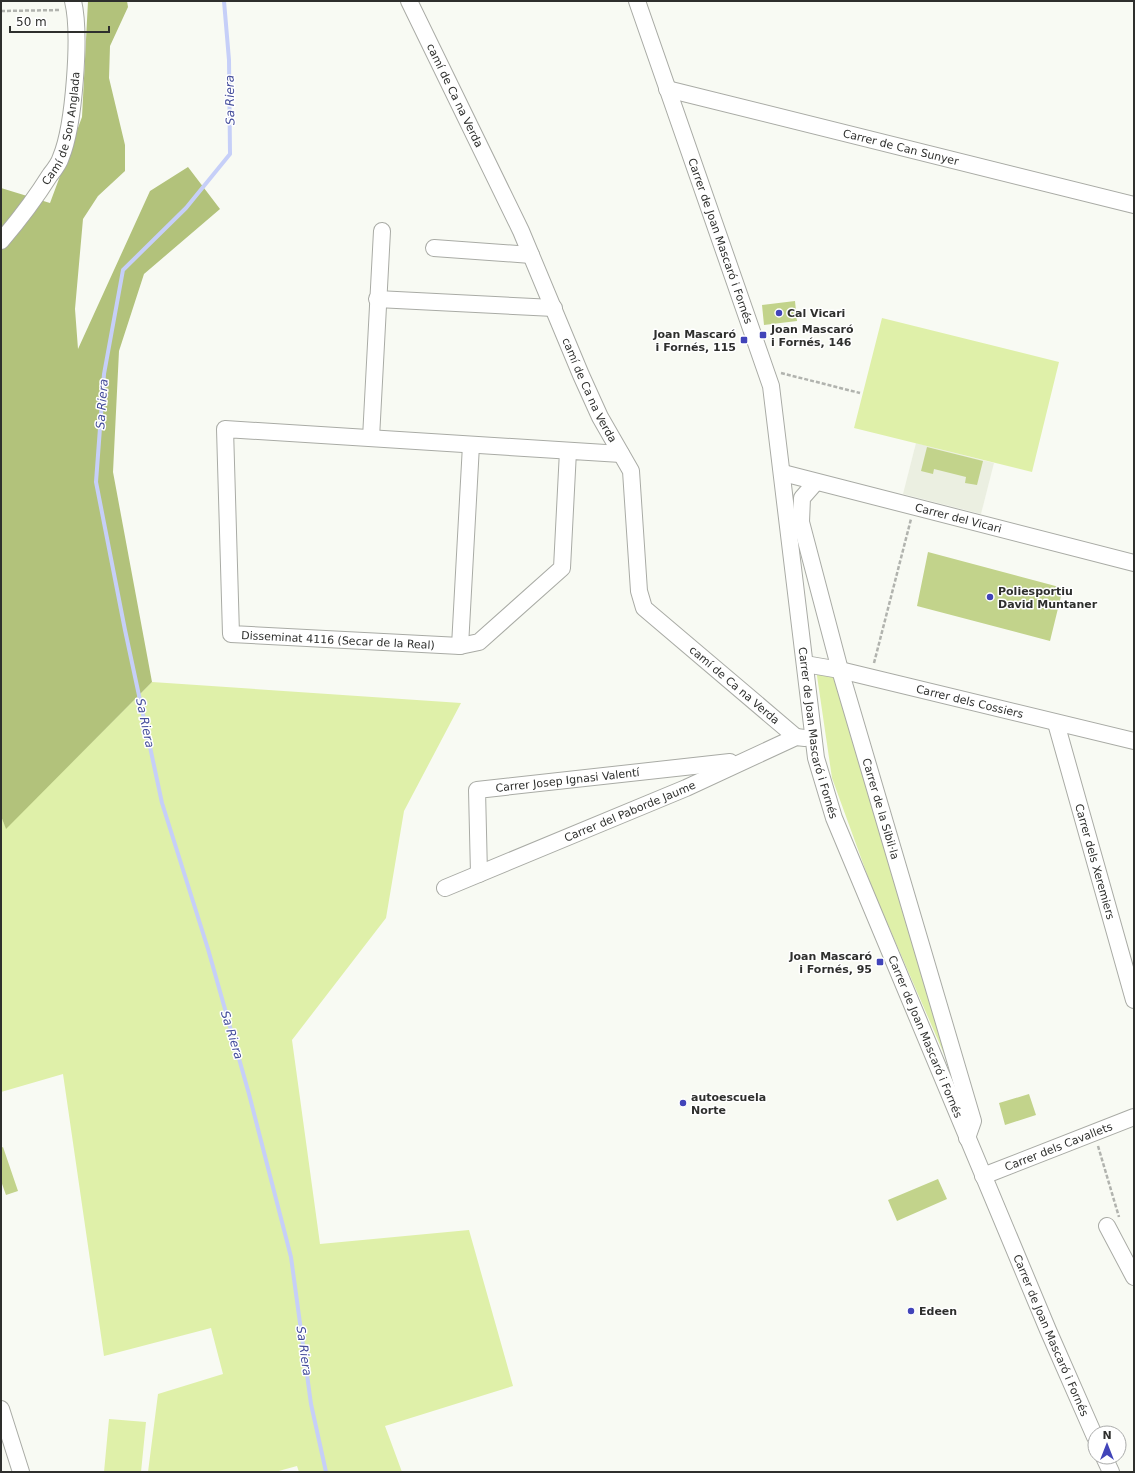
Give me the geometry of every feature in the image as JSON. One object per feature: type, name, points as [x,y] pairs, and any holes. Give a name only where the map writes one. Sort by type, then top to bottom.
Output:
[{"type":"street","name":"camí de Ca na Verda","points":[[409,1],[531,255],[554,308],[580,375],[600,417],[622,454],[630,471],[639,591],[644,608],[796,737]]},
{"type":"street","name":"Carrer de Joan Mascaró i Fornés","points":[[637,1],[771,386],[783,473],[816,758],[834,818],[983,1176],[1090,1425]]},
{"type":"street","name":"Camí de Son Anglada","points":[[1,241],[33,203],[61,158],[72,114],[76,43],[74,6]]},
{"type":"street","name":"Carrer de Can Sunyer","points":[[667,89],[1134,205]]},
{"type":"street","points":[[371,438],[377,299],[382,230]]},
{"type":"street","points":[[434,248],[531,255]]},
{"type":"street","points":[[377,299],[554,308]]},
{"type":"street","name":"Disseminat 4116 (Secar de la Real)","points":[[568,451],[562,568],[479,642],[460,646],[231,634],[225,429],[622,454]]},
{"type":"street","points":[[460,646],[471,445]]},
{"type":"street","name":"Carrer del Vicari","points":[[783,473],[1134,563]]},
{"type":"street","name":"Carrer de la Sibil·la","points":[[816,482],[802,498],[801,522],[840,670],[973,1121],[967,1138]]},
{"type":"street","name":"Carrer dels Cossiers","points":[[805,664],[840,670],[1134,741]]},
{"type":"street","name":"Carrer dels Xeremiers","points":[[1056,723],[1134,1000]]},
{"type":"street","points":[[796,737],[814,739]]},
{"type":"street","name":"Carrer del Paborde Jaume","points":[[445,888],[686,788],[796,737]]},
{"type":"street","name":"Carrer Josep Ignasi Valentí","points":[[479,874],[477,790],[742,761]]},
{"type":"street","name":"Carrer dels Cavallets","points":[[983,1176],[1134,1117]]},
{"type":"street","points":[[1107,1226],[1133,1272]]},
{"type":"street","points":[[1,1409],[21,1472]]},
{"type":"path","points":[[1,11],[74,6]]},
{"type":"path","points":[[765,369],[860,393]]},
{"type":"path","points":[[870,678],[914,507]]},
{"type":"path","points":[[1094,1132],[1119,1218],[1107,1226]]},
{"type":"shaded area","points":[[916,443],[994,463],[981,514],[903,494]]},
{"type":"green space","points":[[88,1],[127,1],[128,7],[110,46],[109,78],[125,145],[125,171],[98,196],[83,219],[75,309],[78,349],[150,191],[188,167],[220,209],[144,274],[119,351],[113,472],[152,682],[6,829],[1,816],[1,188],[50,203],[82,117]]},
{"type":"green space","points":[[882,318],[1059,362],[1032,472],[854,428]]},
{"type":"green space","points":[[816,669],[838,674],[957,1084],[872,888],[832,778]]},
{"type":"green space","points":[[152,682],[461,703],[404,811],[386,918],[292,1040],[320,1244],[469,1230],[513,1386],[385,1426],[402,1472],[299,1472],[297,1466],[275,1472],[148,1472],[158,1394],[223,1374],[211,1328],[104,1356],[63,1074],[1,1092],[1,816],[6,828]]},
{"type":"green space","points":[[109,1419],[146,1422],[141,1472],[104,1472]]},
{"type":"building","name":"Cal Vicari","points":[[795,301],[797,321],[764,325],[762,305]]},
{"type":"building","points":[[927,447],[983,461],[977,485],[965,483],[966,477],[934,469],[933,474],[921,471]]},
{"type":"building","name":"Poliesportiu David Muntaner","points":[[928,552],[1063,588],[1050,641],[917,606]]},
{"type":"building","points":[[1029,1094],[1036,1115],[1005,1125],[999,1103]]},
{"type":"building","points":[[3,1147],[18,1191],[6,1195],[1,1181],[1,1148]]},
{"type":"building","points":[[938,1179],[947,1199],[897,1221],[888,1200]]},
{"type":"waterway","name":"Sa Riera","points":[[224,1],[229,60],[230,154],[186,208],[123,270],[104,374],[96,482],[125,630],[162,803],[208,949],[249,1094],[291,1257],[311,1404],[326,1472]]},
{"type":"place","name":"Cal Vicari","points":[[779,313]]},
{"type":"place","name":"Joan Mascaró i Fornés, 146","points":[[763,335]]},
{"type":"place","name":"Joan Mascaró i Fornés, 115","points":[[744,340]]},
{"type":"place","name":"Poliesportiu David Muntaner","points":[[990,597]]},
{"type":"place","name":"Joan Mascaró i Fornés, 95","points":[[880,962]]},
{"type":"place","name":"autoescuela Norte","points":[[683,1103]]},
{"type":"place","name":"Edeen","points":[[911,1311]]}]
